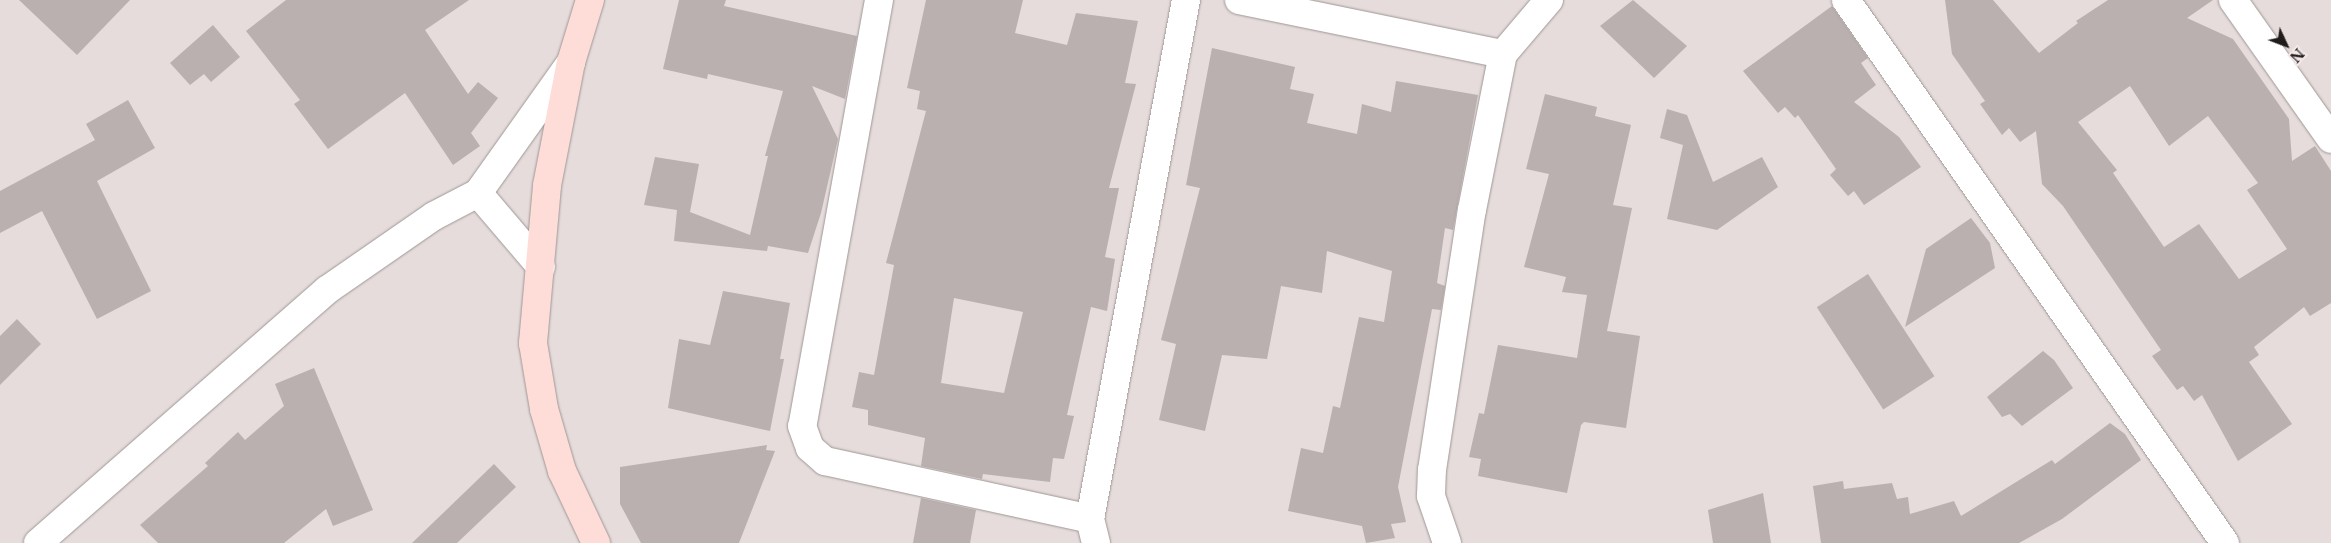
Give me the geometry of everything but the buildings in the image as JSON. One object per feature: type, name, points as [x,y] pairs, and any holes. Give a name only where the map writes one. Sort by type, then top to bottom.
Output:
[{"type":"street","points":[[590,0],[571,62],[547,186],[533,343],[544,409],[562,472],[596,543]]},
{"type":"street","points":[[879,0],[802,426],[810,448],[825,461],[1093,531],[1186,0]]},
{"type":"street","points":[[1239,0],[1503,54]]},
{"type":"street","points":[[1447,543],[1431,496],[1432,470],[1472,210],[1503,54],[1549,0]]},
{"type":"street","points":[[1846,0],[2225,543]]},
{"type":"street","points":[[2233,0],[2331,139]]},
{"type":"street","points":[[38,543],[327,290],[434,216],[478,193],[571,62]]},
{"type":"street","points":[[478,193],[541,267]]}]
